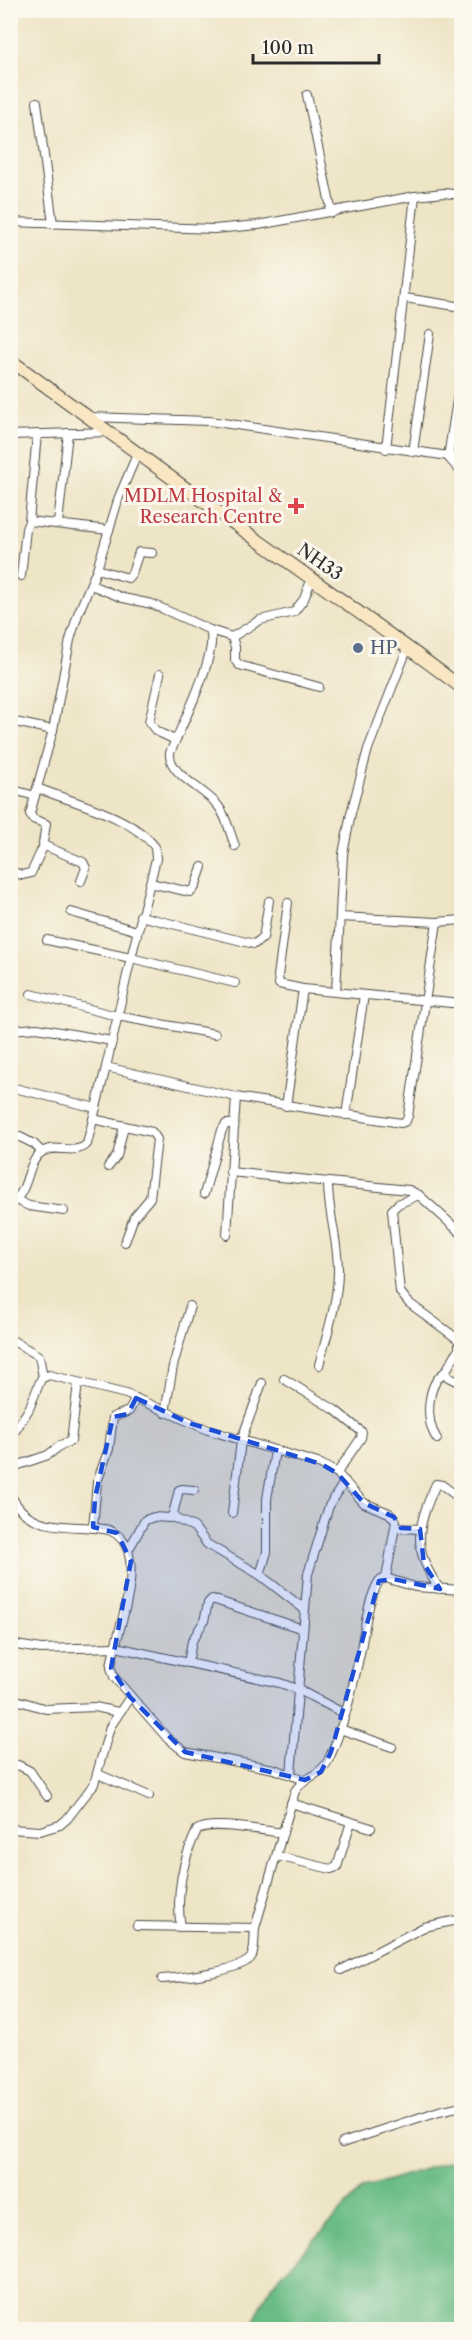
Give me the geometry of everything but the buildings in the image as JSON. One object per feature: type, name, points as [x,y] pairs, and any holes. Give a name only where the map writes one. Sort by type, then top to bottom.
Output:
[{"type":"main road","name":"NH33","points":[[10,360],[461,686]]},
{"type":"street","points":[[307,95],[332,213]]},
{"type":"street","points":[[37,102],[53,224]]},
{"type":"street","points":[[10,222],[214,229],[258,225],[332,213],[415,196],[444,193],[462,195]]},
{"type":"street","points":[[386,449],[415,196]]},
{"type":"street","points":[[405,298],[462,307]]},
{"type":"street","points":[[413,452],[430,334]]},
{"type":"street","points":[[462,369],[448,456],[462,473]]},
{"type":"street","points":[[90,417],[209,421],[462,459]]},
{"type":"street","points":[[10,443],[11,435],[112,432]]},
{"type":"street","points":[[58,524],[68,433]]},
{"type":"street","points":[[21,576],[37,434]]},
{"type":"street","points":[[10,870],[22,875],[31,873],[44,845],[46,824],[33,819],[30,814],[53,730],[70,640],[97,569],[119,497],[138,452]]},
{"type":"street","points":[[29,521],[109,530]]},
{"type":"street","points":[[97,569],[128,578],[139,552],[152,553]]},
{"type":"street","points":[[91,585],[123,598],[152,604],[210,630],[232,637],[260,620],[294,612],[304,599],[312,578]]},
{"type":"street","points":[[210,630],[212,642],[208,661],[170,753],[171,765],[221,809],[235,846]]},
{"type":"street","points":[[232,637],[235,660],[239,665],[319,687]]},
{"type":"street","points":[[336,992],[343,854],[358,781],[408,647]]},
{"type":"street","points":[[160,674],[149,722],[156,730],[176,740]]},
{"type":"street","points":[[10,720],[53,730]]},
{"type":"street","points":[[10,789],[36,792],[108,814],[151,842],[157,854],[140,916],[90,1138],[84,1147],[42,1152],[13,1202],[64,1211]]},
{"type":"street","points":[[44,845],[82,862],[86,868],[81,881]]},
{"type":"street","points":[[150,883],[190,892],[195,887],[202,867]]},
{"type":"street","points":[[140,916],[254,944],[263,938],[269,901]]},
{"type":"street","points":[[288,903],[278,980],[283,986],[462,1004]]},
{"type":"street","points":[[70,912],[137,931]]},
{"type":"street","points":[[340,917],[437,922],[462,920]]},
{"type":"street","points":[[106,1067],[286,1106],[396,1123],[406,1121],[430,980],[437,922]]},
{"type":"street","points":[[48,940],[235,983]]},
{"type":"street","points":[[286,1106],[303,988]]},
{"type":"street","points":[[31,994],[117,1016],[215,1034]]},
{"type":"street","points":[[346,1115],[364,995]]},
{"type":"street","points":[[10,1030],[37,1028],[112,1041]]},
{"type":"street","points":[[10,1087],[96,1108]]},
{"type":"street","points":[[227,1235],[236,1096]]},
{"type":"street","points":[[93,1119],[152,1132],[157,1139],[150,1198],[134,1217],[125,1242]]},
{"type":"street","points":[[204,1194],[222,1130],[226,1124],[234,1124]]},
{"type":"street","points":[[108,1167],[117,1156],[124,1126]]},
{"type":"street","points":[[10,1131],[34,1144],[42,1152]]},
{"type":"street","points":[[230,1172],[409,1190],[462,1234]]},
{"type":"street","points":[[319,1365],[336,1294],[336,1239],[328,1206],[328,1183]]},
{"type":"street","points":[[419,1196],[398,1204],[392,1210],[400,1292],[409,1303],[459,1340],[459,1349],[445,1372],[435,1382],[429,1414],[431,1430],[437,1439]]},
{"type":"street","points":[[165,1413],[173,1366],[190,1306]]},
{"type":"street","points":[[10,1339],[39,1356],[43,1377],[29,1409],[10,1439]]},
{"type":"street","points":[[445,1372],[448,1377],[462,1384]]},
{"type":"street","points":[[43,1377],[49,1375],[136,1398],[165,1413],[208,1430],[321,1464],[337,1473],[364,1503],[394,1517],[396,1521],[386,1578]]},
{"type":"street","points":[[284,1379],[335,1410],[362,1432],[361,1438],[337,1473]]},
{"type":"street","points":[[10,1468],[48,1455],[71,1441],[78,1383]]},
{"type":"street","points":[[232,1513],[242,1441],[262,1383]]},
{"type":"street","points":[[93,1527],[97,1482],[109,1449],[113,1417],[129,1412],[136,1398]]},
{"type":"street","points":[[260,1575],[267,1552],[267,1499],[275,1451]]},
{"type":"street","points":[[291,1774],[308,1574],[330,1506],[345,1481]]},
{"type":"street","points":[[440,1589],[424,1564],[419,1540],[420,1530],[436,1484],[442,1485],[462,1500]]},
{"type":"street","points":[[172,1516],[178,1490],[183,1488],[194,1490]]},
{"type":"street","points":[[10,1493],[15,1504],[25,1516],[39,1522],[93,1527],[117,1533],[129,1550],[132,1570],[111,1668],[114,1677],[130,1697],[168,1739],[185,1752],[291,1774],[305,1780]]},
{"type":"street","points":[[129,1550],[145,1520],[172,1516],[194,1527],[207,1544],[260,1575],[304,1609]]},
{"type":"street","points":[[396,1528],[420,1530]]},
{"type":"street","points":[[162,1979],[201,1975],[244,1962],[252,1956],[255,1928],[295,1791],[305,1780],[321,1772],[327,1763],[345,1714],[371,1600],[379,1581],[386,1578],[415,1587],[462,1590]]},
{"type":"street","points":[[188,1663],[192,1641],[204,1621],[208,1603],[212,1599],[303,1629]]},
{"type":"street","points":[[10,1644],[41,1648],[116,1647],[297,1689],[345,1714]]},
{"type":"street","points":[[10,1829],[40,1831],[60,1825],[84,1799],[99,1774],[110,1728],[118,1712],[130,1697]]},
{"type":"street","points":[[10,1698],[46,1709],[95,1707],[118,1712]]},
{"type":"street","points":[[340,1728],[392,1746]]},
{"type":"street","points":[[10,1767],[18,1765],[30,1771],[47,1796]]},
{"type":"street","points":[[99,1774],[149,1796]]},
{"type":"street","points":[[291,1803],[371,1828]]},
{"type":"street","points":[[277,1856],[331,1869],[337,1867],[351,1822]]},
{"type":"street","points":[[181,1928],[178,1912],[179,1887],[197,1830],[201,1827],[217,1826],[283,1833]]},
{"type":"street","points":[[341,1970],[415,1931],[446,1921],[462,1919]]},
{"type":"street","points":[[137,1926],[255,1928]]},
{"type":"street","points":[[342,2143],[462,2106]]},
{"type":"highlighted area","points":[[136,1398],[189,1423],[321,1464],[337,1473],[364,1503],[394,1517],[401,1528],[420,1529],[424,1564],[440,1589],[393,1579],[379,1581],[331,1752],[321,1772],[305,1780],[185,1752],[130,1697],[111,1668],[131,1561],[117,1533],[93,1527],[95,1498],[113,1417],[128,1414]]},
{"type":"green space","points":[[461,2158],[461,2329],[250,2329],[271,2286],[363,2188]]},
{"type":"place","name":"MDLM Hospital & Research Centre","points":[[296,506]]},
{"type":"place","name":"HP","points":[[358,648]]}]
